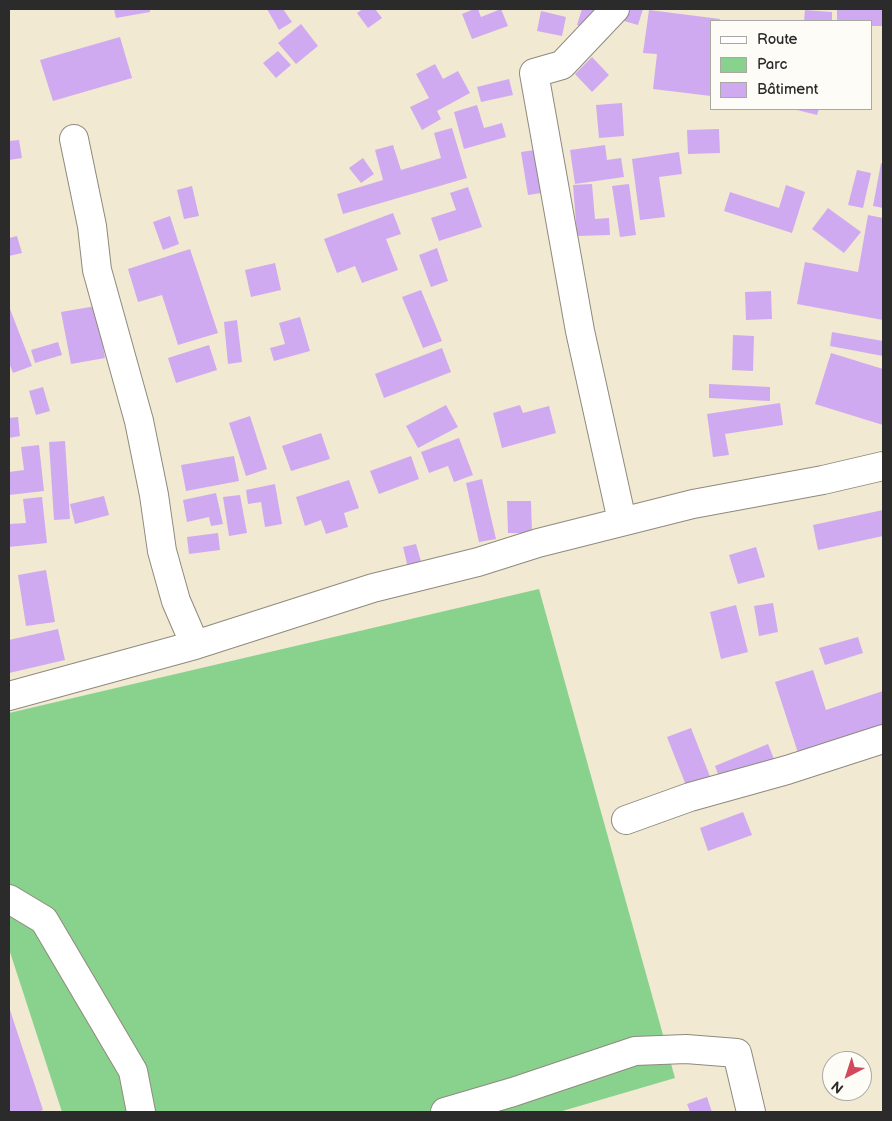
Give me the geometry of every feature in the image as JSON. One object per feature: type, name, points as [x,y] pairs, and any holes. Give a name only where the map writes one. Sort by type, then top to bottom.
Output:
[{"type":"street","points":[[615,9],[562,65],[534,74],[580,331],[622,521]]},
{"type":"street","points":[[74,139],[92,226],[97,270],[139,421],[154,495],[162,551],[176,601],[195,645]]},
{"type":"street","points":[[9,696],[195,645],[374,588],[478,562],[538,543],[693,504],[883,466]]},
{"type":"street","points":[[626,820],[690,797],[796,767],[883,739]]},
{"type":"street","points":[[9,899],[44,920],[133,1071],[141,1112]]},
{"type":"street","points":[[445,1112],[539,1084],[635,1051],[686,1049],[738,1053],[751,1112]]},
{"type":"green space","points":[[539,589],[675,1078],[559,1112],[62,1112],[9,949],[9,713]]},
{"type":"building","points":[[114,9],[150,9],[150,12],[116,18]]},
{"type":"building","points":[[267,9],[283,9],[292,22],[279,30]]},
{"type":"building","points":[[363,9],[375,9],[382,18],[368,28],[357,13]]},
{"type":"building","points":[[478,9],[481,17],[501,9],[508,26],[472,39],[462,14]]},
{"type":"building","points":[[582,9],[599,9],[592,30],[577,25]]},
{"type":"building","points":[[619,9],[643,9],[638,25],[617,19]]},
{"type":"building","points":[[837,9],[883,9],[882,26],[872,26],[872,20],[837,20]]},
{"type":"building","points":[[649,10],[720,19],[710,20],[710,96],[653,89],[657,54],[643,53]]},
{"type":"building","points":[[805,10],[832,12],[832,20],[804,20]]},
{"type":"building","points":[[541,11],[566,17],[562,36],[537,31]]},
{"type":"building","points":[[301,24],[318,46],[296,64],[278,43]]},
{"type":"building","points":[[120,37],[132,78],[53,101],[40,60]]},
{"type":"building","points":[[278,51],[291,65],[276,78],[263,63]]},
{"type":"building","points":[[592,57],[609,75],[592,92],[575,74]]},
{"type":"building","points":[[435,64],[443,79],[458,71],[470,93],[437,111],[441,119],[422,130],[410,107],[429,98],[416,74]]},
{"type":"building","points":[[509,79],[513,95],[481,102],[477,87]]},
{"type":"building","points":[[622,103],[624,136],[599,138],[596,105]]},
{"type":"building","points":[[477,105],[484,128],[502,123],[506,137],[464,149],[454,112]]},
{"type":"building","points":[[797,110],[819,110],[817,115]]},
{"type":"building","points":[[452,128],[467,178],[343,214],[337,194],[383,180],[375,150],[393,145],[401,170],[441,158],[434,133]]},
{"type":"building","points":[[719,129],[720,153],[688,154],[687,130]]},
{"type":"building","points":[[19,140],[22,158],[9,160],[9,141]]},
{"type":"building","points":[[605,145],[607,160],[621,158],[624,177],[575,184],[570,150]]},
{"type":"building","points":[[541,149],[548,192],[528,195],[521,152]]},
{"type":"building","points":[[679,152],[682,174],[659,177],[665,217],[640,220],[632,159]]},
{"type":"building","points":[[363,158],[374,174],[361,183],[349,168]]},
{"type":"building","points":[[881,163],[883,164],[883,208],[873,206]]},
{"type":"building","points":[[857,170],[871,173],[863,208],[848,205]]},
{"type":"building","points":[[592,184],[595,219],[609,218],[610,235],[577,236],[573,185]]},
{"type":"building","points":[[629,184],[636,235],[620,237],[612,186]]},
{"type":"building","points":[[786,185],[805,192],[792,233],[724,211],[730,192],[779,208]]},
{"type":"building","points":[[192,186],[199,216],[184,219],[177,190]]},
{"type":"building","points":[[468,187],[482,227],[439,241],[431,218],[456,210],[450,193]]},
{"type":"building","points":[[828,208],[861,232],[844,253],[812,229]]},
{"type":"building","points":[[393,213],[401,234],[386,239],[398,270],[362,283],[355,266],[337,273],[324,239]]},
{"type":"building","points":[[868,215],[883,218],[883,320],[797,304],[805,262],[858,272]]},
{"type":"building","points":[[170,216],[179,244],[163,250],[153,222]]},
{"type":"building","points":[[17,236],[22,253],[9,256],[9,238]]},
{"type":"building","points":[[437,248],[448,281],[431,287],[419,255]]},
{"type":"building","points":[[190,249],[218,333],[178,345],[162,295],[138,302],[128,269]]},
{"type":"building","points":[[275,263],[281,290],[251,297],[245,270]]},
{"type":"building","points":[[421,290],[442,341],[423,348],[402,297]]},
{"type":"building","points":[[771,291],[772,319],[746,320],[745,292]]},
{"type":"building","points":[[96,306],[105,358],[71,364],[61,312]]},
{"type":"building","points":[[10,309],[32,366],[13,373],[9,363]]},
{"type":"building","points":[[300,317],[310,351],[274,361],[270,348],[285,344],[279,323]]},
{"type":"building","points":[[237,320],[242,362],[228,364],[224,322]]},
{"type":"building","points":[[832,332],[883,341],[883,356],[830,346]]},
{"type":"building","points":[[733,335],[754,336],[753,371],[732,370]]},
{"type":"building","points":[[58,342],[62,355],[35,363],[31,350]]},
{"type":"building","points":[[209,345],[217,370],[176,383],[168,358]]},
{"type":"building","points":[[442,348],[451,372],[384,398],[375,374]]},
{"type":"building","points":[[831,353],[883,369],[883,425],[815,404]]},
{"type":"building","points":[[709,384],[770,387],[770,401],[709,398]]},
{"type":"building","points":[[43,387],[50,411],[36,415],[29,391]]},
{"type":"building","points":[[780,403],[783,425],[725,434],[729,455],[713,457],[707,414]]},
{"type":"building","points":[[446,405],[458,427],[418,448],[406,426]]},
{"type":"building","points":[[520,405],[523,413],[549,406],[556,433],[502,448],[493,413]]},
{"type":"building","points":[[250,416],[267,469],[246,476],[229,423]]},
{"type":"building","points":[[18,417],[20,436],[9,438],[9,418]]},
{"type":"building","points":[[321,433],[330,459],[291,471],[282,446]]},
{"type":"building","points":[[459,438],[473,475],[454,482],[448,466],[429,473],[421,452]]},
{"type":"building","points":[[65,441],[70,519],[54,520],[49,442]]},
{"type":"building","points":[[39,445],[44,491],[9,495],[9,472],[24,470],[21,447]]},
{"type":"building","points":[[234,456],[239,481],[186,491],[181,465]]},
{"type":"building","points":[[411,456],[419,479],[379,494],[370,471]]},
{"type":"building","points":[[482,479],[496,539],[479,542],[466,483]]},
{"type":"building","points":[[349,480],[359,508],[344,513],[348,527],[326,534],[321,520],[305,526],[296,497]]},
{"type":"building","points":[[275,484],[282,524],[265,527],[261,502],[248,504],[246,490]]},
{"type":"building","points":[[216,493],[223,524],[211,526],[209,517],[187,522],[183,500]]},
{"type":"building","points":[[240,495],[247,533],[229,536],[223,497]]},
{"type":"building","points":[[104,496],[109,515],[75,524],[70,504]]},
{"type":"building","points":[[42,497],[47,543],[9,547],[9,524],[26,523],[23,499]]},
{"type":"building","points":[[507,501],[531,501],[532,533],[508,533]]},
{"type":"building","points":[[883,510],[883,536],[818,550],[813,525]]},
{"type":"building","points":[[218,533],[220,550],[189,554],[187,537]]},
{"type":"building","points":[[416,544],[422,565],[408,568],[403,547]]},
{"type":"building","points":[[756,547],[765,577],[738,584],[729,555]]},
{"type":"building","points":[[46,570],[55,622],[26,626],[18,575]]},
{"type":"building","points":[[773,603],[778,632],[759,636],[754,606]]},
{"type":"building","points":[[736,605],[748,652],[721,659],[710,612]]},
{"type":"building","points":[[58,629],[65,660],[9,673],[9,640]]},
{"type":"building","points":[[858,637],[863,653],[825,665],[819,648]]},
{"type":"building","points":[[813,670],[826,710],[883,691],[883,728],[799,756],[775,682]]},
{"type":"building","points":[[691,728],[711,779],[687,788],[667,737]]},
{"type":"building","points":[[768,744],[774,759],[721,782],[715,766]]},
{"type":"building","points":[[743,812],[752,835],[708,851],[700,828]]},
{"type":"building","points":[[9,1007],[43,1110],[37,1112],[9,1112]]},
{"type":"building","points":[[707,1097],[712,1112],[690,1112],[687,1104]]}]
